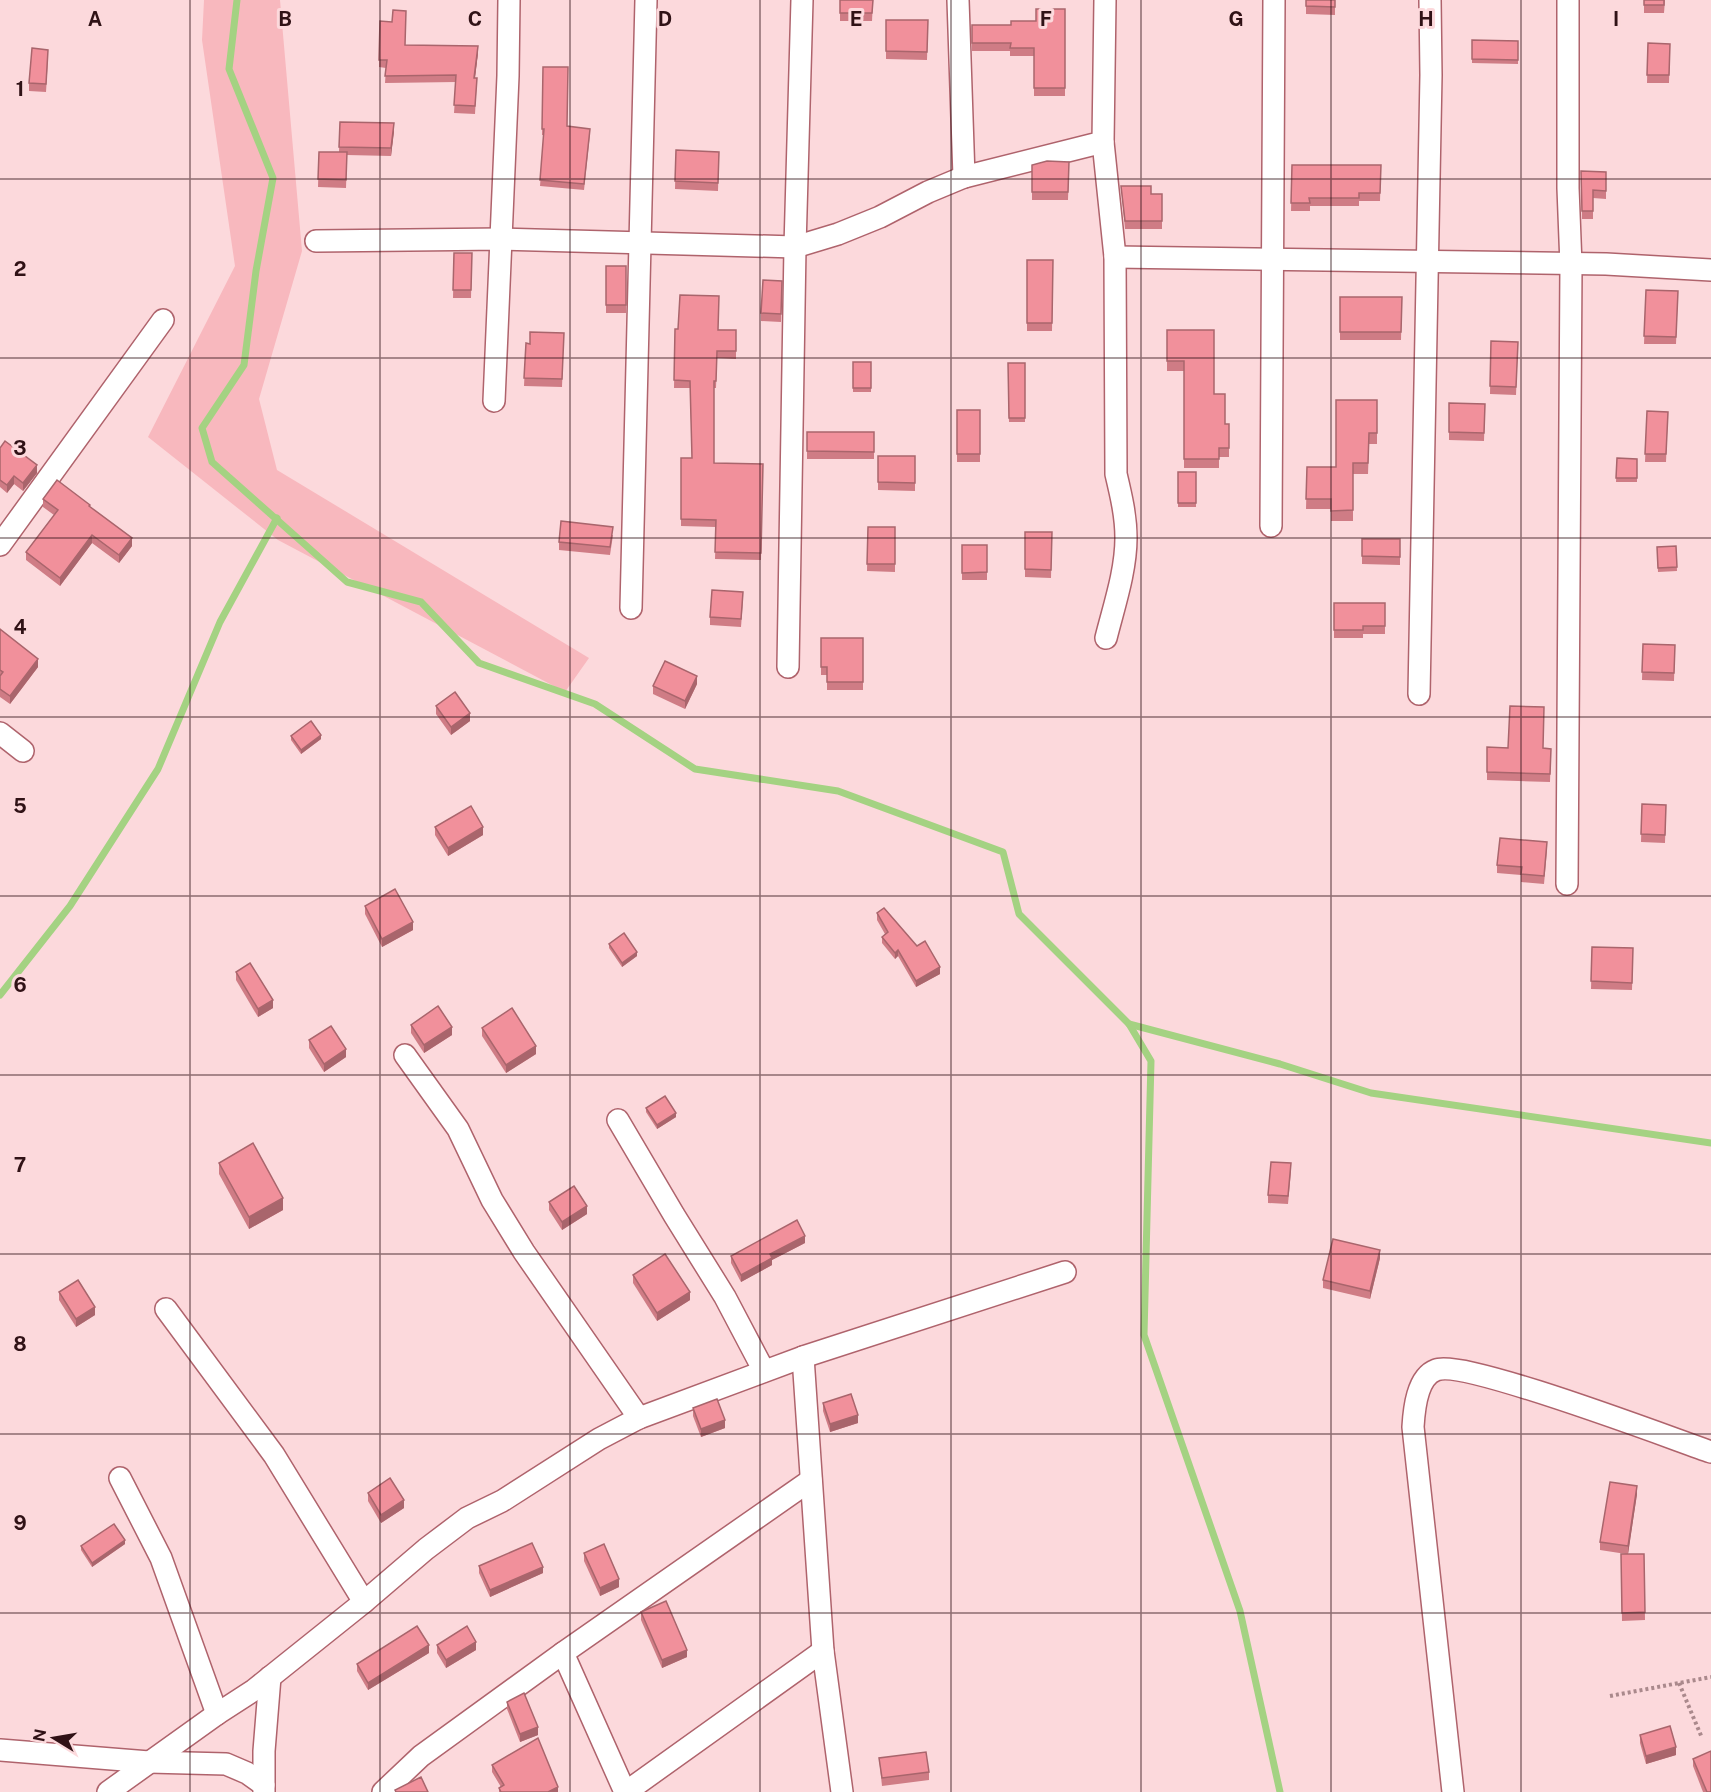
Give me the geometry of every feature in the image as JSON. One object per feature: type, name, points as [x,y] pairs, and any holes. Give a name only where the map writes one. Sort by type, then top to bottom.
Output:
[{"type":"street","points":[[494,402],[502,239],[509,0]]},
{"type":"street","points":[[630,609],[646,0]]},
{"type":"street","points":[[788,667],[802,0]]},
{"type":"street","points":[[958,0],[964,177]]},
{"type":"street","points":[[1105,0],[1103,142],[1115,257],[1116,474],[1124,507],[1126,539],[1122,571],[1106,638]]},
{"type":"street","points":[[1271,526],[1274,0]]},
{"type":"street","points":[[1419,693],[1431,75],[1430,0]]},
{"type":"street","points":[[1567,884],[1571,265],[1568,188],[1568,0]]},
{"type":"street","points":[[316,241],[502,239],[795,248],[880,218],[928,192],[964,177],[1103,142]]},
{"type":"street","points":[[1115,257],[1606,264],[1711,270]]},
{"type":"street","points":[[0,545],[163,320]]},
{"type":"street","points":[[0,733],[23,751]]},
{"type":"street","points":[[405,1055],[458,1130],[492,1200],[524,1252],[639,1418]]},
{"type":"street","points":[[618,1120],[725,1297],[764,1371]]},
{"type":"street","points":[[108,1792],[254,1690],[467,1518],[502,1501],[599,1440],[639,1418],[803,1357],[1065,1272]]},
{"type":"street","points":[[166,1309],[274,1455],[364,1602]]},
{"type":"street","points":[[803,1357],[823,1652],[842,1792]]},
{"type":"street","points":[[1453,1792],[1413,1427],[1415,1402],[1425,1378],[1435,1370],[1451,1369],[1496,1379],[1711,1452]]},
{"type":"street","points":[[120,1478],[161,1558],[217,1714]]},
{"type":"street","points":[[383,1792],[421,1756],[811,1479]]},
{"type":"street","points":[[563,1653],[625,1792],[823,1652]]},
{"type":"street","points":[[264,1789],[264,1751],[270,1677]]},
{"type":"street","points":[[0,1750],[149,1762],[226,1764],[247,1773],[264,1789]]},
{"type":"path","points":[[1610,1696],[1711,1677]]},
{"type":"path","points":[[1678,1683],[1702,1738]]},
{"type":"shaded area","points":[[204,0],[280,0],[302,251],[259,399],[277,470],[589,658],[565,692],[278,540],[148,437],[235,266],[202,40]]},
{"type":"building","points":[[840,0],[873,0],[872,13],[840,13]]},
{"type":"building","points":[[1306,0],[1335,0],[1335,7],[1306,6]]},
{"type":"building","points":[[1644,0],[1664,0],[1664,5],[1644,5]]},
{"type":"building","points":[[1036,9],[1065,9],[1065,88],[1034,88],[1034,48],[1010,48],[1011,43],[972,43],[972,25],[1011,25],[1011,21],[1036,21]]},
{"type":"building","points":[[393,10],[406,11],[405,45],[478,46],[474,78],[477,78],[475,106],[454,105],[456,75],[385,76],[387,60],[379,60],[380,21],[392,22]]},
{"type":"building","points":[[886,20],[928,20],[927,52],[886,51]]},
{"type":"building","points":[[1472,40],[1518,41],[1518,60],[1472,59]]},
{"type":"building","points":[[1648,43],[1670,44],[1669,75],[1647,75]]},
{"type":"building","points":[[32,48],[48,50],[46,84],[29,83]]},
{"type":"building","points":[[543,67],[568,67],[567,126],[590,129],[584,184],[540,180],[544,129],[542,129]]},
{"type":"building","points":[[340,122],[394,123],[391,148],[339,147]]},
{"type":"building","points":[[676,150],[719,152],[718,183],[675,181]]},
{"type":"building","points":[[319,152],[347,152],[346,180],[318,179]]},
{"type":"building","points":[[1047,161],[1069,162],[1068,192],[1032,192],[1032,165]]},
{"type":"building","points":[[1292,165],[1381,165],[1380,193],[1359,193],[1359,198],[1309,198],[1310,203],[1291,203]]},
{"type":"building","points":[[1581,171],[1606,172],[1606,191],[1593,190],[1593,211],[1582,211]]},
{"type":"building","points":[[1121,186],[1151,186],[1151,194],[1162,194],[1162,221],[1125,221]]},
{"type":"building","points":[[454,253],[472,253],[471,290],[453,290]]},
{"type":"building","points":[[1027,260],[1053,260],[1052,323],[1027,323]]},
{"type":"building","points":[[606,266],[626,266],[626,305],[606,305]]},
{"type":"building","points":[[763,280],[782,281],[781,314],[761,313]]},
{"type":"building","points":[[1646,290],[1678,291],[1676,337],[1644,336]]},
{"type":"building","points":[[680,295],[719,296],[718,330],[736,330],[736,351],[717,351],[716,381],[714,381],[714,463],[763,464],[761,553],[715,552],[716,520],[681,519],[681,458],[692,458],[690,381],[674,380],[675,329],[678,329]]},
{"type":"building","points":[[1340,297],[1402,297],[1401,332],[1340,332]]},
{"type":"building","points":[[1167,330],[1214,330],[1214,394],[1225,394],[1225,424],[1229,424],[1229,448],[1219,448],[1219,459],[1184,459],[1184,361],[1167,361]]},
{"type":"building","points":[[530,332],[564,333],[562,379],[524,378],[526,343],[530,344]]},
{"type":"building","points":[[1491,341],[1518,342],[1516,387],[1490,386]]},
{"type":"building","points":[[853,362],[871,362],[871,388],[853,388]]},
{"type":"building","points":[[1008,363],[1025,363],[1025,418],[1009,418]]},
{"type":"building","points":[[1336,400],[1377,400],[1377,433],[1369,433],[1368,463],[1353,463],[1353,510],[1331,511],[1331,499],[1306,499],[1307,467],[1336,467]]},
{"type":"building","points":[[1449,403],[1485,404],[1484,433],[1449,432]]},
{"type":"building","points":[[957,410],[980,410],[980,454],[957,454]]},
{"type":"building","points":[[1647,411],[1668,412],[1666,454],[1645,454]]},
{"type":"building","points":[[807,432],[874,432],[874,452],[807,451]]},
{"type":"building","points":[[5,441],[37,465],[23,483],[14,476],[7,485],[0,480],[0,448]]},
{"type":"building","points":[[878,456],[915,456],[915,483],[878,482]]},
{"type":"building","points":[[1617,458],[1637,459],[1637,478],[1616,478]]},
{"type":"building","points":[[1178,472],[1196,472],[1196,503],[1178,503]]},
{"type":"building","points":[[57,480],[132,538],[119,555],[92,535],[60,578],[26,552],[58,510],[43,499]]},
{"type":"building","points":[[561,521],[613,527],[610,547],[559,542]]},
{"type":"building","points":[[868,527],[895,527],[895,564],[867,564]]},
{"type":"building","points":[[1025,532],[1052,532],[1051,570],[1025,569]]},
{"type":"building","points":[[1362,539],[1400,539],[1400,557],[1362,556]]},
{"type":"building","points":[[962,545],[987,545],[987,572],[962,573]]},
{"type":"building","points":[[1676,546],[1677,567],[1658,568],[1657,547]]},
{"type":"building","points":[[712,590],[743,592],[741,619],[710,617]]},
{"type":"building","points":[[1334,603],[1385,603],[1385,626],[1363,626],[1363,630],[1334,630]]},
{"type":"building","points":[[0,629],[38,659],[10,696],[0,689],[0,676],[3,672],[0,670]]},
{"type":"building","points":[[821,638],[863,638],[863,682],[827,682],[827,667],[821,667]]},
{"type":"building","points":[[1643,644],[1675,645],[1674,673],[1642,672]]},
{"type":"building","points":[[665,661],[697,676],[685,701],[653,686]]},
{"type":"building","points":[[455,692],[470,713],[451,727],[436,706]]},
{"type":"building","points":[[1510,706],[1544,707],[1543,748],[1551,749],[1550,774],[1487,772],[1487,747],[1508,748]]},
{"type":"building","points":[[311,721],[321,735],[301,750],[291,736]]},
{"type":"building","points":[[1642,804],[1666,805],[1665,835],[1641,834]]},
{"type":"building","points":[[471,806],[483,827],[448,848],[435,827]]},
{"type":"building","points":[[1500,838],[1547,842],[1544,876],[1521,874],[1522,867],[1497,865]]},
{"type":"building","points":[[395,889],[413,922],[382,939],[365,906]]},
{"type":"building","points":[[884,908],[917,946],[925,941],[940,967],[916,981],[898,950],[895,953],[882,937],[888,932],[877,913]]},
{"type":"building","points":[[624,933],[637,952],[622,963],[609,944]]},
{"type":"building","points":[[1592,947],[1633,948],[1632,983],[1591,981]]},
{"type":"building","points":[[250,963],[273,1000],[258,1009],[236,972]]},
{"type":"building","points":[[438,1006],[452,1027],[424,1045],[411,1025]]},
{"type":"building","points":[[512,1008],[536,1046],[506,1065],[482,1028]]},
{"type":"building","points":[[331,1026],[346,1049],[324,1064],[309,1040]]},
{"type":"building","points":[[665,1096],[676,1113],[657,1125],[646,1108]]},
{"type":"building","points":[[253,1143],[283,1198],[249,1217],[219,1163]]},
{"type":"building","points":[[1271,1162],[1291,1163],[1288,1196],[1268,1195]]},
{"type":"building","points":[[574,1186],[587,1206],[562,1222],[549,1202]]},
{"type":"building","points":[[797,1220],[805,1236],[770,1254],[772,1258],[741,1275],[731,1256]]},
{"type":"building","points":[[1333,1239],[1380,1250],[1370,1291],[1323,1280]]},
{"type":"building","points":[[665,1254],[690,1292],[657,1313],[633,1275]]},
{"type":"building","points":[[78,1280],[95,1307],[76,1319],[59,1292]]},
{"type":"building","points":[[851,1394],[858,1415],[830,1424],[823,1403]]},
{"type":"building","points":[[717,1399],[725,1420],[701,1429],[693,1408]]},
{"type":"building","points":[[390,1478],[404,1500],[381,1515],[368,1493]]},
{"type":"building","points":[[1610,1482],[1637,1486],[1628,1546],[1600,1542]]},
{"type":"building","points":[[114,1524],[125,1540],[92,1563],[81,1546]]},
{"type":"building","points":[[532,1543],[543,1567],[490,1590],[479,1566]]},
{"type":"building","points":[[604,1544],[619,1579],[600,1588],[584,1553]]},
{"type":"building","points":[[1621,1554],[1644,1554],[1645,1612],[1622,1613]]},
{"type":"building","points":[[666,1601],[687,1650],[662,1660],[641,1612]]},
{"type":"building","points":[[417,1626],[429,1645],[368,1683],[357,1664]]},
{"type":"building","points":[[467,1626],[476,1642],[446,1660],[437,1645]]},
{"type":"building","points":[[524,1693],[538,1727],[520,1734],[507,1702]]},
{"type":"building","points":[[1670,1726],[1676,1747],[1646,1756],[1640,1735]]},
{"type":"building","points":[[538,1738],[558,1787],[548,1792],[501,1792],[499,1788],[504,1785],[492,1765]]},
{"type":"building","points":[[1711,1751],[1711,1792],[1707,1792],[1693,1759]]},
{"type":"building","points":[[926,1752],[929,1772],[882,1778],[879,1758]]},
{"type":"building","points":[[421,1777],[428,1792],[396,1792],[395,1790]]},
{"type":"waterway","points":[[237,0],[229,69],[273,178],[256,271],[244,365],[202,428],[212,462],[347,582],[421,602],[479,663],[595,704],[695,769],[838,791],[1003,852],[1019,914],[1129,1024],[1151,1061],[1144,1335],[1240,1611],[1280,1792]]},
{"type":"waterway","points":[[0,995],[70,906],[158,769],[220,622],[277,518]]},
{"type":"waterway","points":[[1129,1024],[1280,1064],[1371,1093],[1711,1143]]}]
